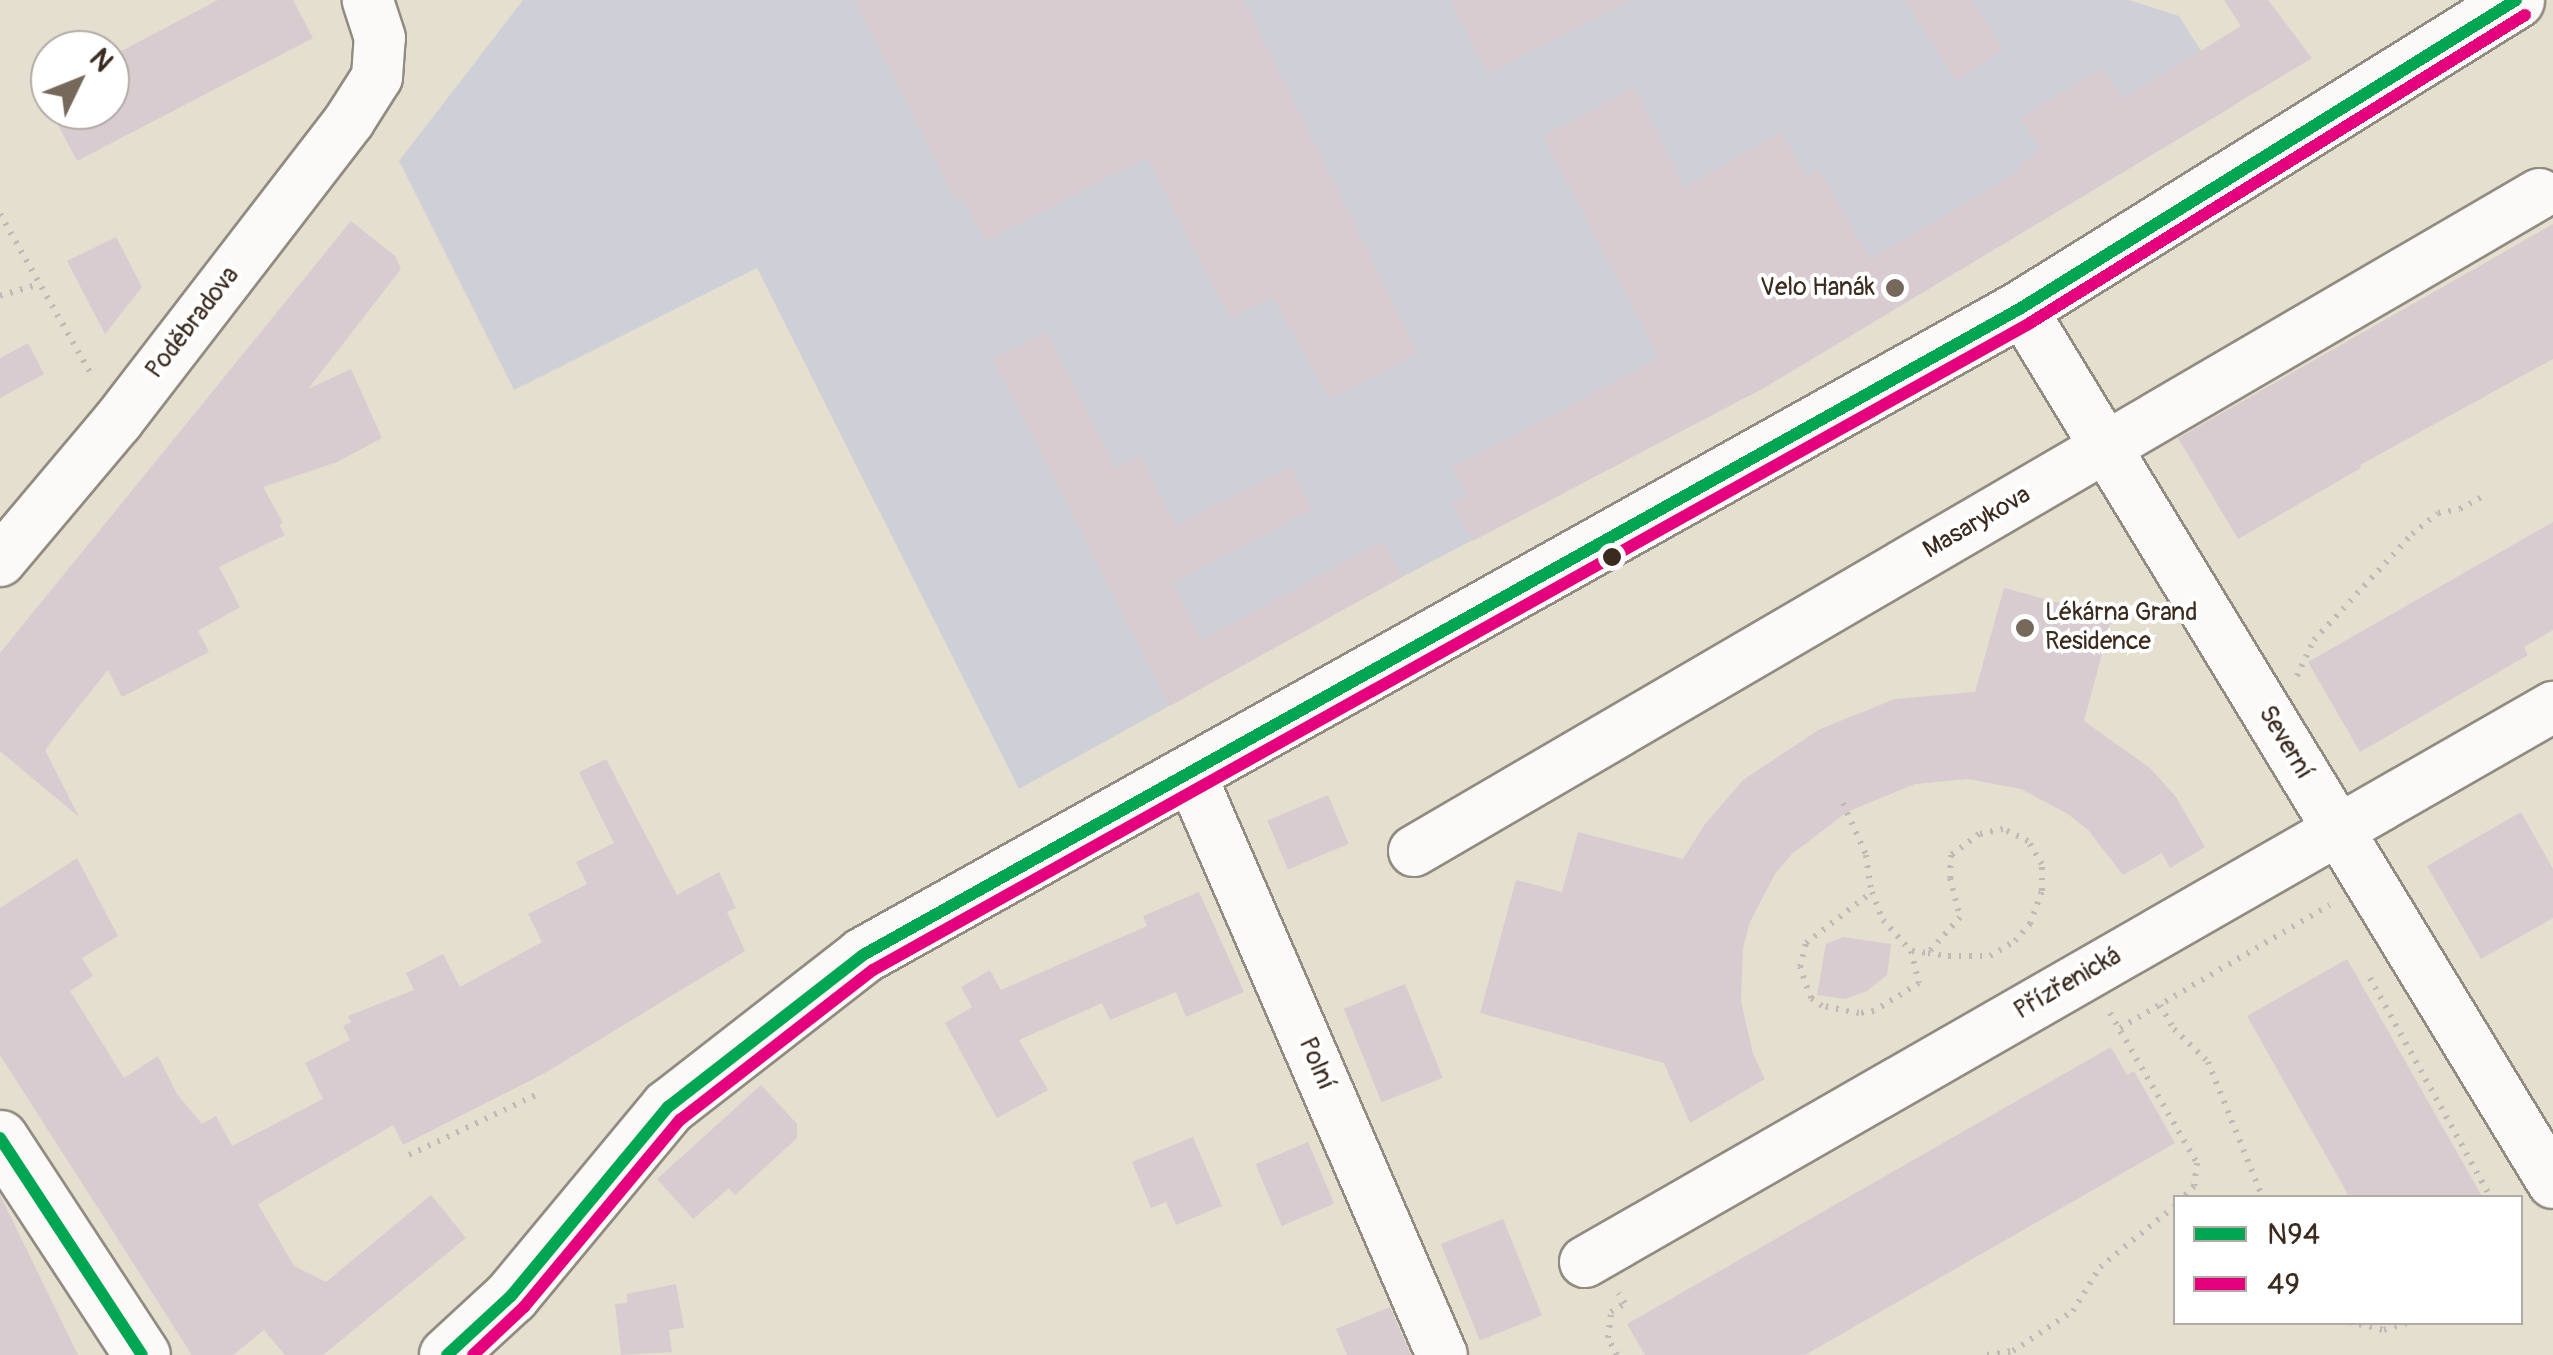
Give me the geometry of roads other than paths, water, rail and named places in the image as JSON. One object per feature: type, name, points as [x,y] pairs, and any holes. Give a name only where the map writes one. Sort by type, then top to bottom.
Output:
[{"type":"street","name":"Poděbradova","points":[[0,561],[118,421],[348,122],[377,77],[380,38],[368,0]]},
{"type":"street","points":[[447,1355],[511,1296],[668,1107],[863,956],[2020,308],[2501,4]]},
{"type":"street","name":"Masarykova","points":[[1414,851],[2538,194]]},
{"type":"street","name":"Severní","points":[[2020,308],[2552,1178]]},
{"type":"street","name":"Přízřenická","points":[[1585,1262],[2553,707]]},
{"type":"street","name":"Polní","points":[[1190,773],[1442,1355]]},
{"type":"street","points":[[0,1138],[142,1355]]},
{"type":"place","name":"Velo Hanák","points":[[1895,288]]},
{"type":"place","name":"Lékárna Grand Residence","points":[[2025,628]]}]
